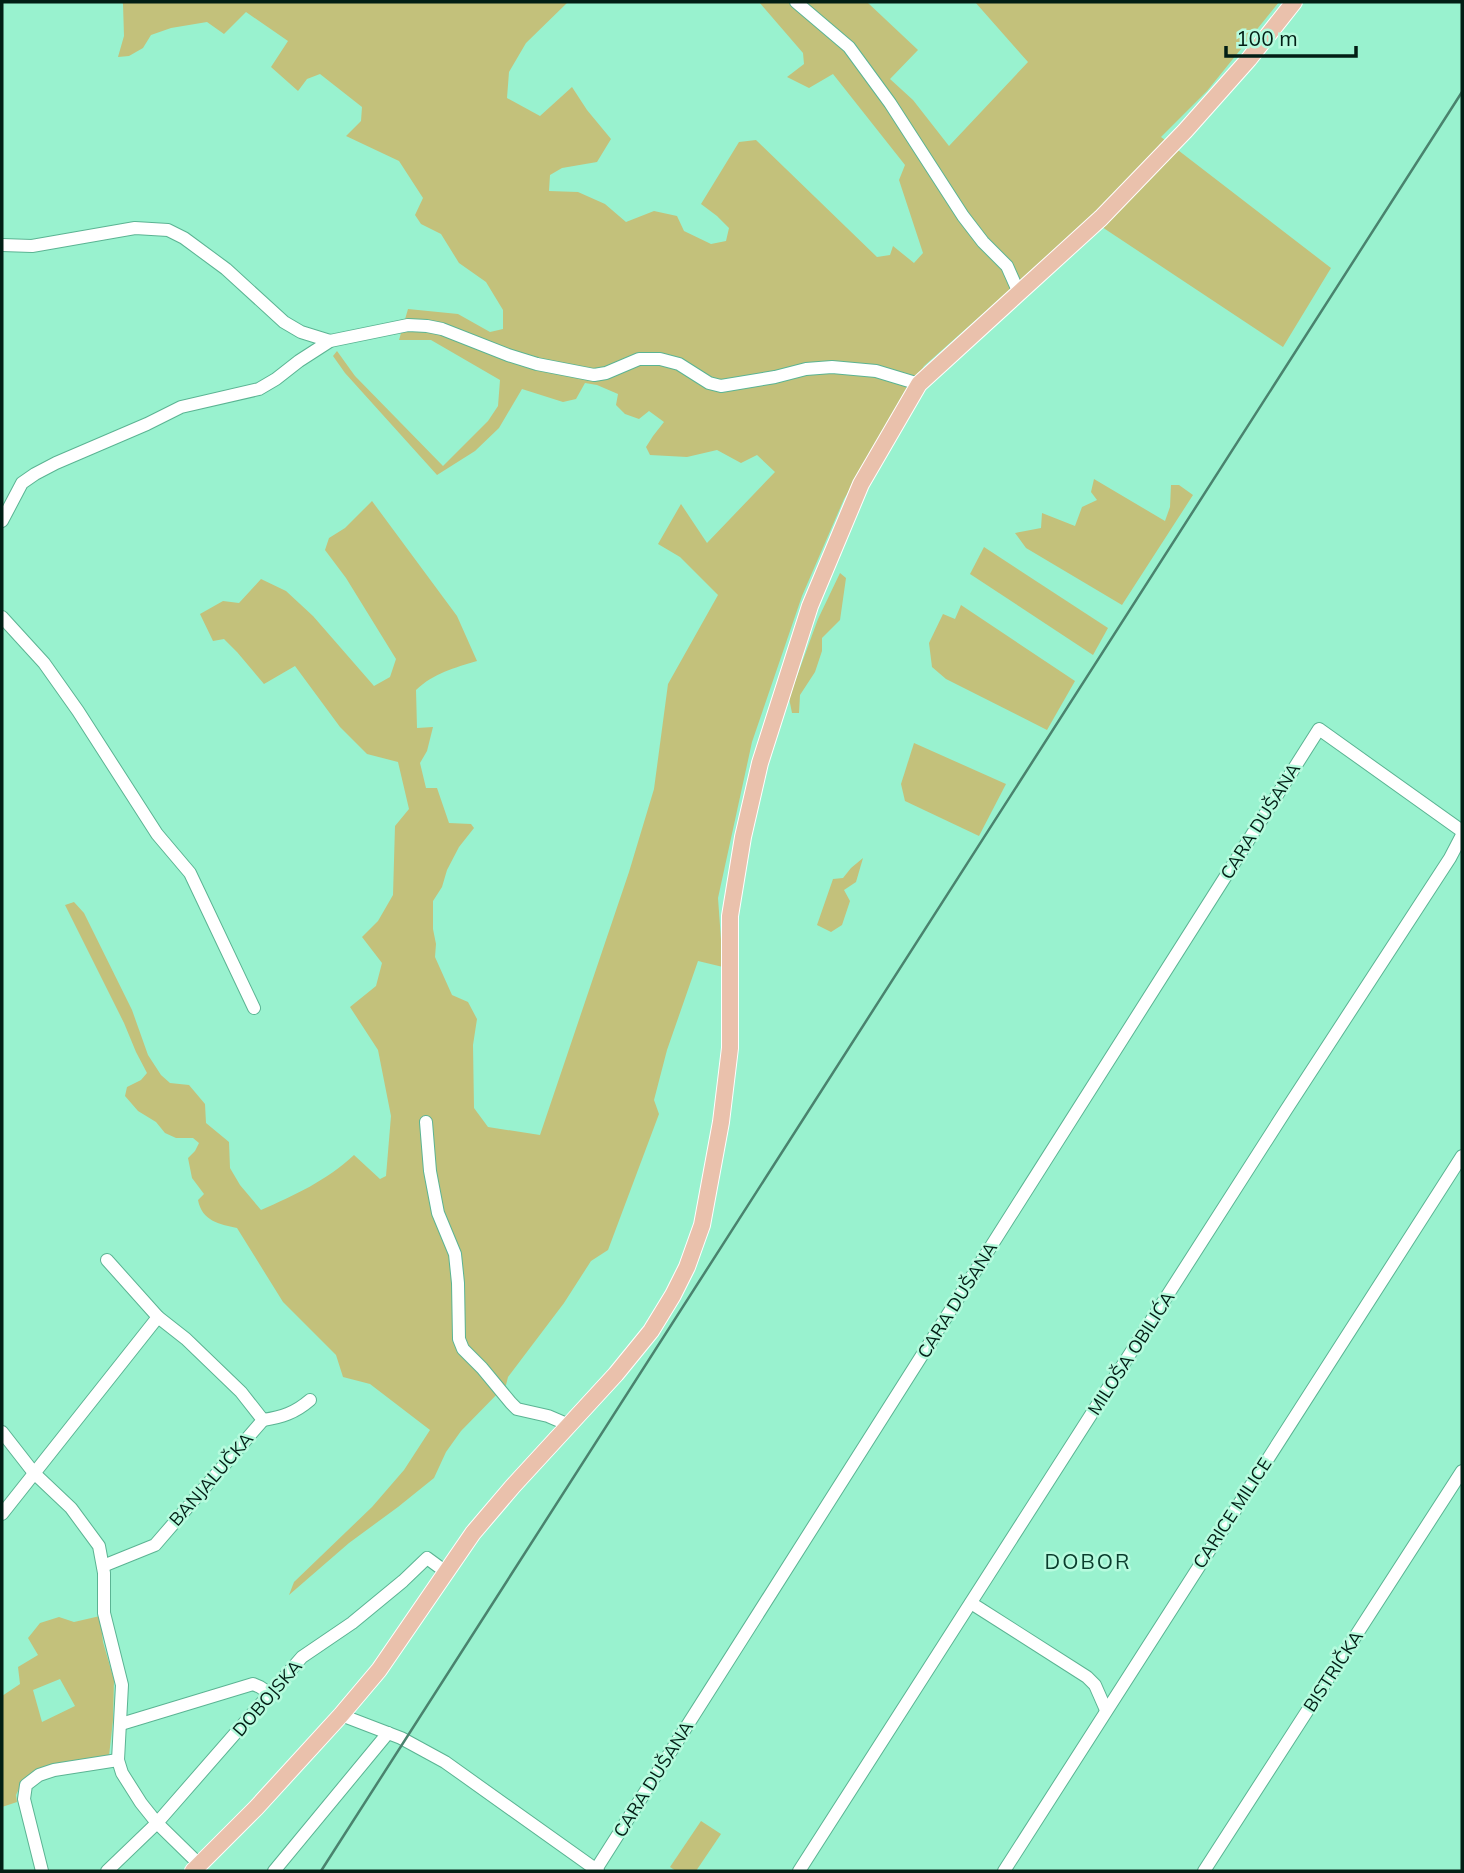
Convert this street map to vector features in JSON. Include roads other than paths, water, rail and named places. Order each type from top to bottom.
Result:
[{"type":"main road","points":[[197,1868],[256,1808],[379,1670],[474,1532],[616,1374],[651,1331],[687,1267],[702,1225],[721,1122],[730,1048],[730,916],[743,837],[760,763],[815,594],[861,484],[919,384],[1101,218],[1185,131],[1249,59],[1294,2]]},
{"type":"street","points":[[796,2],[849,47],[890,103],[962,216],[1007,266],[1019,293]]},
{"type":"street","points":[[2,245],[32,246],[135,228],[167,230],[184,238],[226,268],[284,322],[301,332],[330,341]]},
{"type":"street","points":[[2,521],[22,484],[56,463],[147,425],[181,407],[259,388],[330,341],[397,327],[442,328],[537,364],[594,375],[606,373],[639,359],[660,359],[679,364],[709,383],[721,386],[806,369],[832,367],[876,371],[919,384]]},
{"type":"street","points":[[2,617],[44,663],[157,834],[190,873],[254,1008]]},
{"type":"street","name":"MILOŠA OBILIĆA","points":[[799,1871],[1450,858],[1462,833],[1319,729]]},
{"type":"street","name":"CARA DUŠANA","points":[[596,1871],[1319,729]]},
{"type":"street","points":[[426,1122],[430,1171],[438,1213],[454,1254],[458,1283],[459,1339],[463,1349],[517,1409],[548,1416],[569,1425]]},
{"type":"street","name":"CARICE MILICE","points":[[1004,1871],[1462,1156]]},
{"type":"street","name":"BANJALUČKA","points":[[103,1566],[155,1545],[263,1420],[241,1392],[186,1339],[158,1317],[107,1260]]},
{"type":"street","points":[[2,1514],[158,1317]]},
{"type":"street","points":[[263,1420],[286,1416],[310,1400]]},
{"type":"street","points":[[2,1432],[34,1474],[71,1508],[99,1546],[103,1566],[104,1613],[122,1685],[118,1760],[122,1773],[141,1803],[197,1868]]},
{"type":"street","name":"BISTRIČKA","points":[[1204,1871],[1462,1471]]},
{"type":"street","name":"DOBOJSKA","points":[[107,1871],[157,1823],[302,1657],[352,1623],[427,1559],[446,1572]]},
{"type":"street","points":[[971,1603],[1087,1677],[1096,1685],[1106,1710]]},
{"type":"street","points":[[121,1724],[253,1684],[270,1694]]},
{"type":"street","points":[[341,1714],[401,1738],[445,1762],[596,1871]]},
{"type":"street","points":[[274,1871],[388,1733]]},
{"type":"street","points":[[42,1871],[24,1799],[26,1785],[39,1775],[54,1770],[118,1760]]},
{"type":"railway","points":[[321,1871],[1462,92]]},
{"type":"district","name":"DOBOR","points":[[1088,1561]]}]
